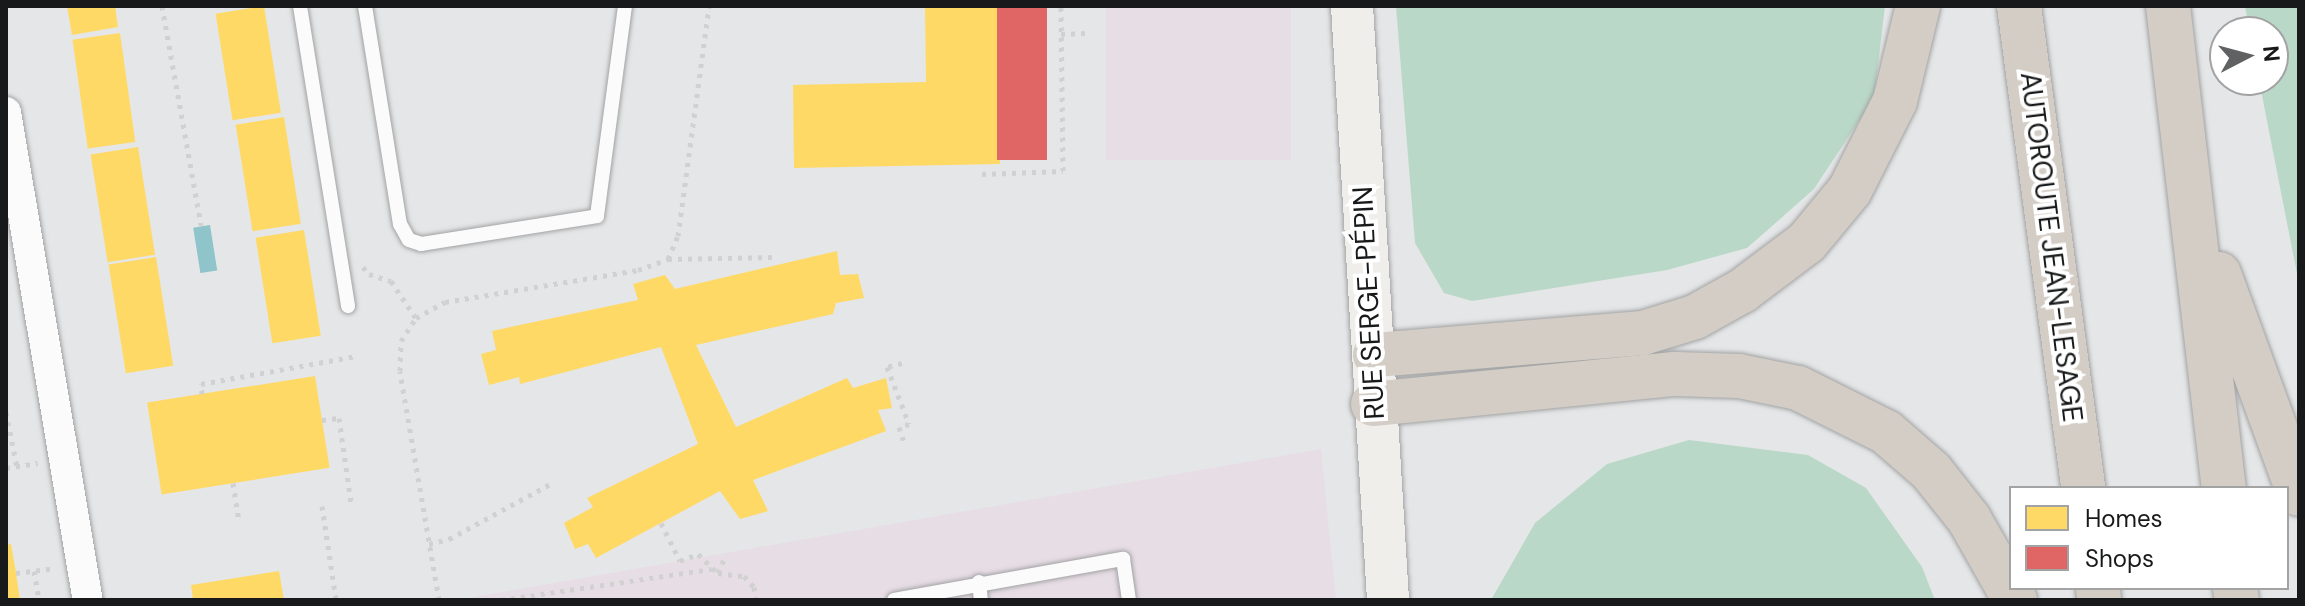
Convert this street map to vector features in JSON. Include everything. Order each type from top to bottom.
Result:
[{"type":"highway","points":[[1375,355],[1643,333],[1695,317],[1742,291],[1807,242],[1856,180],[1895,101],[1918,6]]},
{"type":"highway","name":"AUTOROUTE JEAN-LESAGE","points":[[2019,6],[2083,486]]},
{"type":"highway","points":[[2168,6],[2224,486]]},
{"type":"highway","points":[[2190,186],[2262,403],[2299,494]]},
{"type":"highway","points":[[1373,404],[1675,374],[1739,376],[1798,388],[1886,432],[1931,471],[1969,519],[2009,589]]},
{"type":"street","name":"RUE SERGE-PÉPIN","points":[[1352,6],[1375,355],[1373,404],[1388,600]]},
{"type":"street","points":[[6,112],[88,600]]},
{"type":"lane","points":[[300,6],[348,306]]},
{"type":"lane","points":[[365,6],[400,224],[405,236],[421,244],[597,216],[625,6]]},
{"type":"lane","points":[[902,599],[979,582],[1123,559],[1129,600]]},
{"type":"lane","points":[[979,582],[981,600]]},
{"type":"path","points":[[162,6],[201,226]]},
{"type":"path","points":[[982,174],[1063,171],[1061,6]]},
{"type":"path","points":[[1061,34],[1087,33]]},
{"type":"path","points":[[668,259],[777,257]]},
{"type":"path","points":[[362,265],[369,274],[391,281],[416,318],[401,341],[399,360],[439,600]]},
{"type":"path","points":[[202,394],[201,384],[356,356]]},
{"type":"path","points":[[902,363],[887,367],[909,424],[899,427],[904,442]]},
{"type":"path","points":[[6,412],[17,467]]},
{"type":"path","points":[[322,420],[339,418],[351,502]]},
{"type":"path","points":[[6,468],[39,463]]},
{"type":"path","points":[[429,544],[449,539],[554,482]]},
{"type":"path","points":[[233,483],[239,520]]},
{"type":"path","points":[[322,506],[336,600]]},
{"type":"path","points":[[661,523],[680,561],[698,554],[715,571]]},
{"type":"path","points":[[715,571],[725,557]]},
{"type":"path","points":[[16,573],[56,567]]},
{"type":"path","points":[[34,571],[39,600]]},
{"type":"path","points":[[501,600],[715,571],[750,580],[756,600]]},
{"type":"shaded area","points":[[1106,6],[1291,6],[1291,160],[1106,160]]},
{"type":"shaded area","points":[[1321,449],[1336,600],[457,600]]},
{"type":"green space","points":[[1396,6],[1885,6],[1874,98],[1814,189],[1747,248],[1667,270],[1472,301],[1444,293],[1415,243]]},
{"type":"green space","points":[[2245,6],[2299,6],[2299,284],[2262,96],[2289,96],[2289,16],[2247,16]]},
{"type":"green space","points":[[1689,440],[1808,455],[1866,488],[1922,567],[1935,600],[1491,600],[1535,523],[1607,464]]},
{"type":"water","points":[[210,225],[217,270],[200,273],[193,228]]},
{"type":"building: Homes","points":[[67,6],[115,6],[118,27],[72,35]]},
{"type":"building: Homes","points":[[264,6],[281,113],[232,120],[216,14]]},
{"type":"building: Homes","points":[[925,6],[997,6],[1000,164],[794,168],[793,85],[926,82]]},
{"type":"building: Homes","points":[[120,33],[135,142],[88,149],[72,40]]},
{"type":"building: Homes","points":[[284,117],[301,224],[252,231],[236,125]]},
{"type":"building: Homes","points":[[138,147],[155,255],[108,262],[91,155]]},
{"type":"building: Homes","points":[[304,230],[321,336],[272,343],[256,238]]},
{"type":"building: Homes","points":[[837,251],[840,275],[858,274],[864,298],[836,303],[833,314],[696,345],[736,427],[847,378],[853,388],[886,378],[892,408],[878,410],[886,431],[753,480],[768,511],[740,519],[720,491],[596,558],[588,544],[575,549],[564,523],[593,507],[587,498],[698,444],[661,347],[520,384],[519,377],[489,385],[481,354],[496,350],[492,331],[638,300],[633,284],[665,275],[675,289]]},
{"type":"building: Homes","points":[[156,257],[173,366],[126,373],[109,265]]},
{"type":"building: Homes","points":[[315,376],[330,468],[162,494],[147,403]]},
{"type":"building: Homes","points":[[11,544],[20,600],[6,600],[6,545]]},
{"type":"building: Homes","points":[[279,571],[284,600],[193,600],[191,585]]},
{"type":"building: Shops","points":[[997,6],[1047,6],[1047,160],[997,160]]}]
